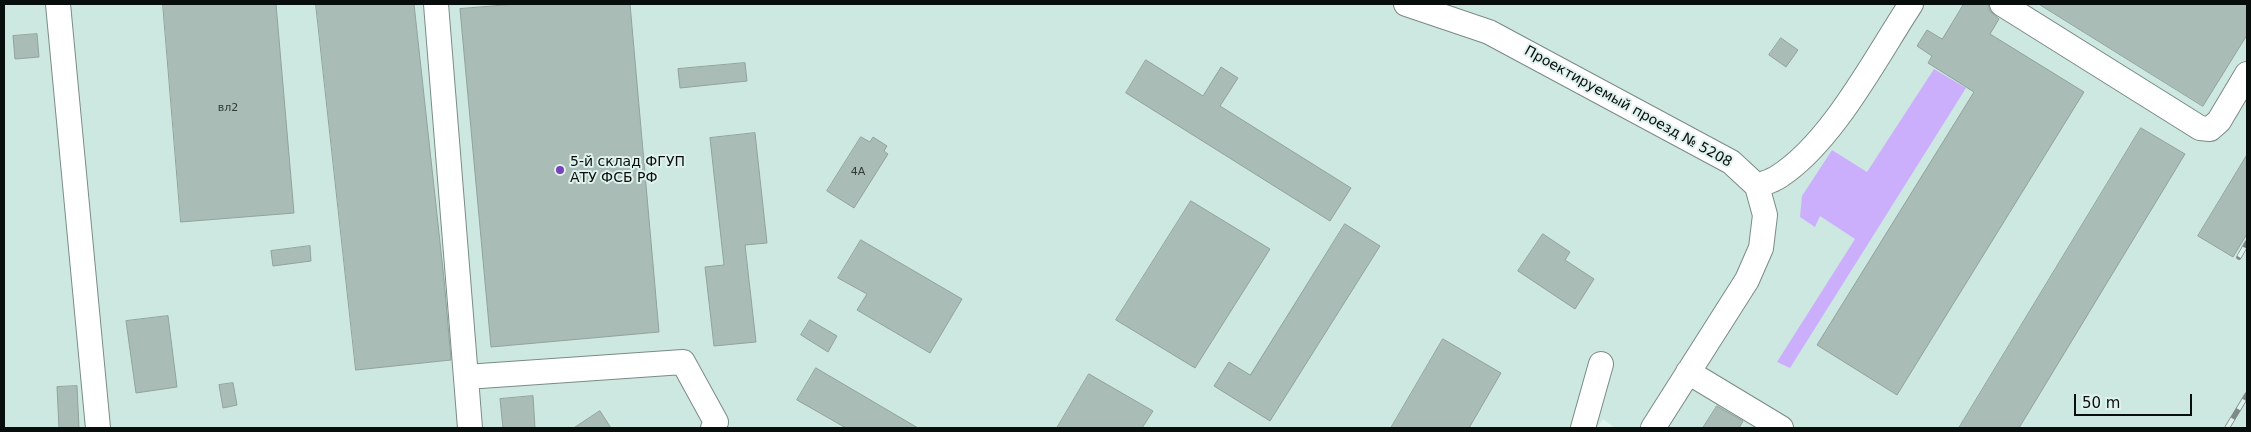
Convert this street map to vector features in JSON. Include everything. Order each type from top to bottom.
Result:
[{"type":"street","points":[[58,4],[98,428]]},
{"type":"street","points":[[436,4],[470,428]]},
{"type":"street","name":"Проектируемый проезд № 5208","points":[[1406,4],[1489,32],[1731,162],[1757,186]]},
{"type":"street","points":[[1653,428],[1747,280],[1761,248],[1765,215],[1757,186],[1778,177],[1820,141],[1911,4]]},
{"type":"street","points":[[2002,4],[2200,128],[2210,129],[2219,121],[2247,74]]},
{"type":"street","points":[[466,377],[683,362],[716,422],[713,428]]},
{"type":"street","points":[[1583,428],[1601,364]]},
{"type":"street","points":[[1688,372],[1781,428]]},
{"type":"shaded area","points":[[4,4],[2247,4],[2247,428],[1615,428],[1603,419],[1597,428],[4,428]]},
{"type":"shaded area","points":[[1934,69],[1966,88],[1790,368],[1777,362],[1855,239],[1820,216],[1815,227],[1800,217],[1802,196],[1832,150],[1867,172]]},
{"type":"building","points":[[163,4],[276,4],[294,213],[181,222]]},
{"type":"building","points":[[316,4],[414,4],[451,360],[356,370]]},
{"type":"building","name":"5-й склад ФГУП АТУ ФСБ РФ","points":[[517,4],[630,4],[659,332],[491,347],[460,9]]},
{"type":"building","points":[[1964,4],[1988,4],[1990,11],[1999,19],[1990,34],[2084,92],[1897,395],[1817,345],[1974,92],[1928,63],[1932,56],[1917,46],[1927,30],[1942,39]]},
{"type":"building","points":[[2039,4],[2247,4],[2247,35],[2203,106]]},
{"type":"building","points":[[37,34],[39,57],[15,59],[13,36]]},
{"type":"building","points":[[1781,38],[1798,50],[1786,67],[1769,55]]},
{"type":"building","points":[[1146,60],[1203,96],[1221,67],[1238,78],[1220,106],[1351,188],[1330,221],[1126,93]]},
{"type":"building","points":[[745,63],[747,81],[680,88],[678,69]]},
{"type":"building","points":[[2141,128],[2185,154],[2019,428],[1959,428]]},
{"type":"building","points":[[755,133],[767,243],[745,245],[756,342],[714,346],[705,267],[724,265],[710,138]]},
{"type":"building","points":[[861,137],[870,142],[873,137],[887,146],[884,151],[888,154],[854,208],[827,191]]},
{"type":"building","points":[[2247,155],[2247,234],[2233,257],[2198,236]]},
{"type":"building","points":[[1191,201],[1270,249],[1195,368],[1116,320]]},
{"type":"building","points":[[1345,224],[1380,246],[1270,421],[1214,386],[1229,362],[1250,375]]},
{"type":"building","points":[[1543,234],[1570,252],[1565,260],[1594,279],[1575,309],[1518,271]]},
{"type":"building","points":[[861,240],[962,299],[930,353],[857,310],[867,294],[838,278]]},
{"type":"building","points":[[310,246],[311,261],[273,266],[271,251]]},
{"type":"building","points":[[168,316],[177,387],[136,393],[126,321]]},
{"type":"building","points":[[810,320],[837,336],[828,352],[801,335]]},
{"type":"building","points":[[1443,339],[1501,373],[1469,428],[1391,428]]},
{"type":"building","points":[[816,368],[918,428],[846,428],[797,400]]},
{"type":"building","points":[[1089,374],[1153,411],[1142,428],[1057,428]]},
{"type":"building","points":[[233,383],[237,405],[223,408],[219,385]]},
{"type":"building","points":[[77,386],[79,428],[59,428],[57,387]]},
{"type":"building","points":[[533,396],[535,428],[503,428],[500,399]]},
{"type":"building","points":[[1717,406],[1743,421],[1739,428],[1703,428]]},
{"type":"building","points":[[600,411],[611,428],[574,428]]},
{"type":"railway","points":[[2239,257],[2247,243]]},
{"type":"railway","points":[[2227,428],[2247,395]]},
{"type":"place","name":"5-й склад ФГУП АТУ ФСБ РФ","points":[[560,170]]}]
